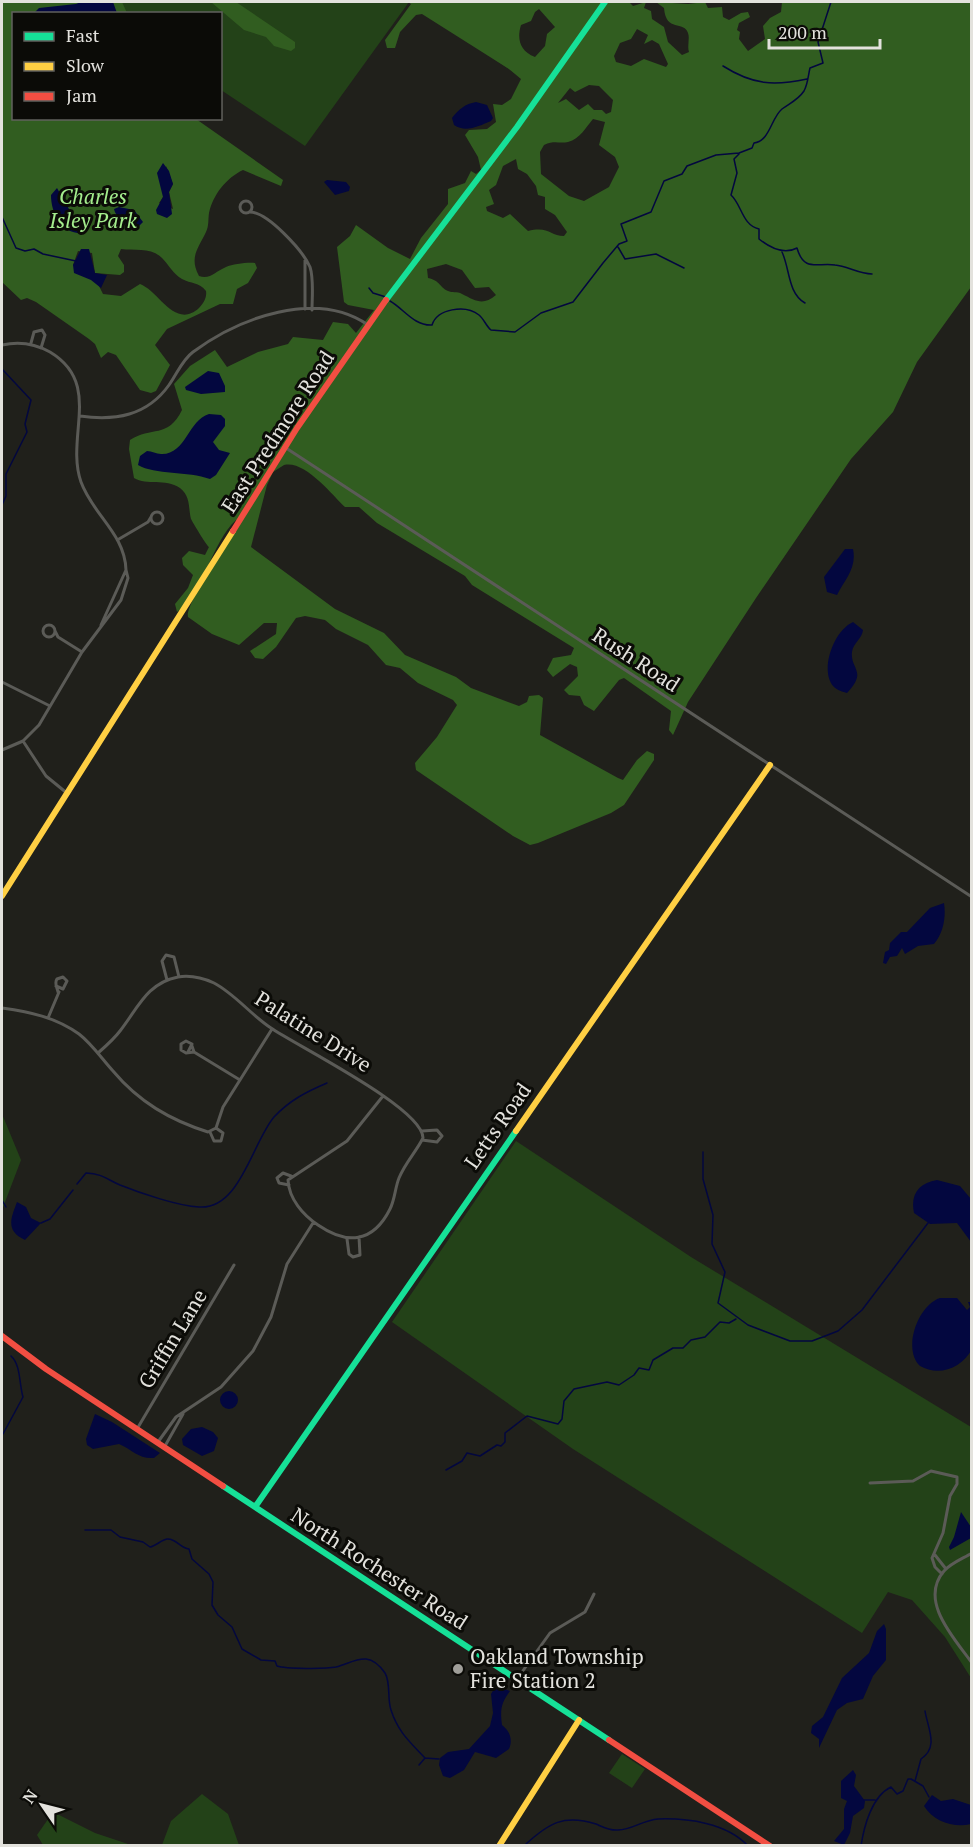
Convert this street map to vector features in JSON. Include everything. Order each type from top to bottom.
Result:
[{"type":"street","name":"East Predmore Road","points":[[2,896],[284,447],[368,325],[510,135],[605,2]]},
{"type":"street","points":[[255,212],[242,211],[242,203],[249,201],[255,212],[295,244],[305,260],[310,269],[312,310]]},
{"type":"street","points":[[249,212],[252,206]]},
{"type":"street","points":[[305,260],[305,310]]},
{"type":"street","points":[[305,286],[312,286]]},
{"type":"street","points":[[80,416],[118,418],[137,412],[163,393],[195,351],[261,315],[276,311],[342,311],[368,325]]},
{"type":"street","points":[[31,344],[34,332],[42,330],[45,335],[41,348]]},
{"type":"street","points":[[2,345],[31,344],[41,348],[60,360],[75,378],[79,389],[80,416],[76,444],[81,482],[94,508],[119,539],[128,578],[121,600],[82,652],[35,731],[23,741],[2,750]]},
{"type":"street","name":"Rush Road","points":[[284,447],[972,897]]},
{"type":"street","points":[[119,539],[148,522],[156,512],[162,515],[160,522],[148,522]]},
{"type":"street","points":[[151,517],[154,523]]},
{"type":"street","points":[[101,625],[126,570]]},
{"type":"street","points":[[58,637],[46,636],[44,629],[50,625],[58,637],[82,652]]},
{"type":"street","points":[[51,637],[55,631]]},
{"type":"street","points":[[2,682],[50,706]]},
{"type":"street","points":[[23,741],[46,776],[68,794]]},
{"type":"street","name":"Letts Road","points":[[255,1507],[770,765]]},
{"type":"street","points":[[167,980],[162,961],[166,955],[174,957],[179,977]]},
{"type":"street","points":[[48,1018],[58,992],[68,983],[63,977],[57,979],[58,992]]},
{"type":"street","name":"Palatine Drive","points":[[98,1053],[121,1030],[142,997],[167,980],[179,977],[205,980],[221,987],[272,1029],[347,1071],[383,1096],[422,1131],[437,1130],[441,1136],[436,1142],[422,1140],[401,1173],[386,1216],[374,1231],[347,1239],[331,1234],[314,1222]]},
{"type":"street","points":[[56,986],[63,989]]},
{"type":"street","points":[[2,1008],[48,1018],[81,1035],[127,1088],[150,1106],[179,1122],[210,1132],[214,1141],[221,1141],[223,1133],[216,1128]]},
{"type":"street","points":[[210,1132],[216,1128],[223,1107],[272,1029]]},
{"type":"street","points":[[194,1052],[188,1053],[181,1050],[182,1042],[188,1041],[194,1052],[240,1080]]},
{"type":"street","points":[[188,1053],[192,1046]]},
{"type":"street","points":[[158,1442],[173,1420],[221,1387],[253,1352],[272,1317],[287,1264],[314,1222],[299,1208],[289,1185],[291,1176],[347,1142],[383,1096]]},
{"type":"street","points":[[422,1131],[422,1140]]},
{"type":"street","points":[[289,1185],[279,1183],[277,1178],[281,1173],[291,1176]]},
{"type":"street","name":"Palatine Drive","points":[[347,1239],[349,1254],[353,1257],[360,1255],[359,1237]]},
{"type":"street","name":"Griffin Lane","points":[[137,1429],[234,1265]]},
{"type":"street","name":"North Rochester Road","points":[[2,1336],[164,1447],[770,1845]]},
{"type":"street","points":[[164,1447],[183,1414]]},
{"type":"street","points":[[870,1483],[913,1481],[931,1471],[957,1477],[958,1482],[951,1494],[948,1517],[932,1561],[942,1574]]},
{"type":"street","points":[[972,1553],[946,1569],[936,1588],[937,1609],[972,1663]]},
{"type":"street","points":[[935,1555],[946,1569]]},
{"type":"street","points":[[517,1679],[550,1633],[585,1612],[594,1594]]},
{"type":"street","points":[[499,1845],[579,1720]]},
{"type":"green space","name":"Charles Isley Park","points":[[2,2],[122,2],[127,12],[12,12],[12,120],[197,120],[283,180],[281,186],[243,170],[231,178],[214,200],[209,213],[207,230],[195,258],[196,269],[199,276],[203,277],[236,264],[255,263],[257,268],[248,283],[237,289],[233,304],[220,304],[167,329],[155,345],[170,365],[156,391],[151,393],[140,390],[116,355],[108,352],[101,358],[95,344],[89,339],[36,302],[27,298],[21,300],[2,282]],"holes":[[[166,166],[173,184],[169,192],[173,209],[159,203],[163,197]],[[121,249],[148,251],[162,258],[179,277],[201,286],[206,291],[206,298],[199,308],[190,314],[182,315],[168,307],[140,284],[121,296],[103,294],[98,284],[73,265],[78,251],[92,253],[95,273],[120,275],[124,272],[124,265],[118,256]]]},
{"type":"green space","points":[[86,2],[409,2],[305,146],[222,91],[222,12],[79,12]]},
{"type":"green space","points":[[211,2],[236,2],[295,42],[295,48],[291,51],[274,46],[266,37],[244,30]]},
{"type":"green space","points":[[408,2],[629,2],[633,6],[646,2],[644,8],[651,11],[652,19],[664,27],[668,42],[682,55],[689,52],[688,33],[683,27],[668,21],[664,8],[656,2],[688,4],[705,2],[708,8],[722,7],[723,17],[729,20],[748,12],[750,17],[739,23],[737,30],[740,32],[739,39],[748,51],[765,39],[763,26],[770,18],[781,12],[782,2],[971,2],[971,287],[917,362],[893,412],[851,459],[756,598],[688,702],[673,735],[669,730],[671,711],[624,678],[619,680],[594,711],[584,705],[580,696],[569,695],[564,690],[578,676],[577,667],[570,664],[553,677],[547,670],[553,658],[571,655],[574,648],[472,585],[465,576],[377,523],[359,507],[345,507],[318,480],[301,468],[284,465],[273,472],[267,485],[251,547],[335,609],[384,633],[405,655],[456,677],[471,688],[519,706],[527,702],[529,696],[539,695],[543,698],[540,735],[618,778],[623,780],[637,760],[647,751],[654,754],[654,760],[624,805],[611,813],[530,845],[513,836],[416,770],[415,763],[437,737],[457,705],[453,700],[418,683],[400,668],[386,665],[368,645],[336,629],[325,620],[305,616],[296,618],[276,647],[263,659],[255,658],[250,651],[276,634],[277,623],[264,623],[239,645],[212,634],[188,617],[200,585],[239,522],[236,520],[220,541],[194,593],[177,612],[175,604],[188,588],[193,575],[183,565],[182,558],[189,551],[205,555],[209,547],[191,519],[188,499],[184,491],[168,483],[145,482],[134,478],[129,449],[130,440],[165,429],[177,419],[182,410],[174,384],[190,366],[215,350],[227,367],[258,352],[288,344],[293,337],[323,340],[333,322],[348,324],[356,333],[374,310],[348,305],[344,302],[337,247],[350,236],[356,225],[388,248],[410,259],[421,238],[448,204],[448,189],[465,183],[471,171],[476,174],[481,170],[478,157],[465,135],[469,130],[487,129],[496,122],[493,104],[502,105],[511,99],[521,79],[422,14],[416,15],[400,32],[395,48],[387,48],[385,40],[411,4]],"holes":[[[539,9],[555,27],[547,34],[545,46],[535,57],[522,48],[519,35],[521,25],[531,21]],[[637,29],[648,35],[644,44],[652,40],[659,44],[668,64],[666,67],[644,59],[631,66],[616,62],[614,56],[620,43],[631,39]],[[589,85],[599,86],[613,100],[611,112],[606,114],[602,110],[594,110],[588,104],[579,110],[566,99],[558,103],[570,88],[575,92]],[[593,119],[605,122],[599,145],[615,157],[619,167],[609,187],[584,201],[569,196],[541,174],[540,152],[544,145],[568,142],[582,132]],[[516,159],[518,169],[527,174],[536,186],[538,195],[545,197],[545,209],[555,215],[567,232],[564,236],[559,236],[545,230],[528,231],[510,214],[503,218],[487,211],[486,207],[494,204],[489,190],[496,185],[503,166]],[[446,264],[462,270],[475,288],[489,287],[496,295],[483,301],[475,300],[460,293],[448,291],[428,278],[427,269]]]},
{"type":"green space","points":[[409,2],[426,2],[540,90]]},
{"type":"green space","points":[[2,1114],[21,1160],[2,1210]]},
{"type":"green space","points":[[516,1141],[691,1257],[971,1427],[971,1678],[945,1637],[912,1600],[888,1592],[862,1633],[573,1449],[392,1322]]},
{"type":"green space","points":[[622,1754],[645,1769],[632,1788],[609,1773]]},
{"type":"green space","points":[[202,1794],[228,1814],[239,1845],[162,1845],[171,1821]]},
{"type":"green space","points":[[53,1812],[95,1833],[131,1845],[43,1845],[37,1835]]},
{"type":"shaded area","points":[[113,2],[117,12],[35,12],[39,8]]},
{"type":"shaded area","points":[[476,102],[487,105],[493,118],[491,121],[468,129],[454,125],[452,118],[457,112]]},
{"type":"shaded area","points":[[163,163],[169,171],[173,184],[169,192],[172,214],[167,218],[157,214],[156,210],[163,197],[157,173]]},
{"type":"shaded area","points":[[327,180],[346,182],[350,187],[349,191],[335,195],[324,182]]},
{"type":"shaded area","points":[[57,188],[69,209],[71,223],[81,227],[84,233],[70,231],[59,222],[53,209],[51,195]]},
{"type":"shaded area","points":[[119,207],[134,210],[143,222],[137,228],[126,224],[115,212],[114,209]]},
{"type":"shaded area","points":[[81,249],[89,249],[95,273],[107,275],[101,288],[91,280],[74,273],[73,265]]},
{"type":"shaded area","points":[[208,371],[219,373],[225,386],[225,392],[201,394],[186,390],[185,387]]},
{"type":"shaded area","points":[[209,414],[221,415],[225,419],[225,426],[213,442],[219,450],[230,453],[216,475],[210,479],[153,470],[138,465],[140,456],[147,451],[161,454],[176,449],[196,423]]},
{"type":"shaded area","points":[[845,549],[853,549],[853,562],[837,595],[827,592],[824,577]]},
{"type":"shaded area","points":[[853,622],[863,630],[852,652],[857,671],[856,680],[847,693],[835,688],[830,680],[828,662],[839,634]]},
{"type":"shaded area","points":[[944,903],[944,924],[934,944],[918,946],[905,954],[902,948],[897,956],[890,957],[886,964],[883,963],[890,943],[901,932],[907,932],[930,908]]},
{"type":"shaded area","points":[[937,1180],[960,1186],[971,1199],[971,1242],[957,1223],[930,1224],[914,1213],[913,1200],[917,1190]]},
{"type":"shaded area","points":[[17,1202],[26,1207],[31,1218],[41,1223],[25,1240],[14,1233],[11,1224]]},
{"type":"shaded area","points":[[940,1298],[957,1298],[967,1310],[970,1307],[968,1302],[971,1302],[972,1349],[968,1356],[956,1366],[935,1371],[920,1366],[912,1349],[919,1318],[932,1302]]},
{"type":"shaded area","points":[[229,1391],[235,1394],[238,1400],[235,1406],[229,1409],[223,1406],[220,1400],[223,1394]]},
{"type":"shaded area","points":[[95,1414],[112,1422],[160,1453],[154,1458],[144,1457],[119,1444],[93,1449],[87,1445],[86,1439]]},
{"type":"shaded area","points":[[202,1427],[213,1432],[218,1438],[214,1451],[202,1456],[183,1445],[182,1439],[191,1429]]},
{"type":"shaded area","points":[[961,1512],[971,1527],[971,1538],[950,1550],[949,1547]]},
{"type":"shaded area","points":[[884,1624],[886,1660],[873,1676],[863,1699],[847,1703],[837,1710],[819,1748],[819,1739],[811,1733],[812,1726],[823,1717],[842,1678],[869,1653],[877,1631]]},
{"type":"shaded area","points":[[502,1688],[510,1691],[503,1703],[501,1715],[502,1725],[510,1736],[509,1749],[496,1758],[475,1752],[464,1770],[450,1778],[443,1776],[439,1765],[440,1758],[448,1752],[469,1749],[490,1726],[493,1713],[491,1694],[494,1689]]},
{"type":"shaded area","points":[[853,1770],[856,1775],[854,1786],[865,1801],[864,1808],[853,1816],[850,1833],[844,1845],[834,1841],[844,1829],[844,1809],[847,1801],[841,1798],[841,1781]]},
{"type":"shaded area","points":[[932,1795],[941,1801],[953,1799],[971,1805],[971,1824],[951,1824],[933,1816],[924,1806]]},
{"type":"waterway","points":[[390,301],[414,320],[426,325],[432,325],[439,315],[445,312],[459,309],[479,315],[491,330],[515,332],[541,313],[573,302],[619,244],[627,241],[621,224],[651,212],[664,181],[682,174],[687,166],[716,155],[739,153],[752,148],[754,143],[767,134],[778,113],[802,94],[810,68],[823,63],[818,42],[831,2]]},
{"type":"waterway","points":[[723,66],[744,77],[764,82],[784,83],[807,79]]},
{"type":"waterway","points":[[739,154],[734,159],[737,173],[731,195],[749,223],[759,229],[759,239],[782,250],[797,248],[800,256],[808,264],[829,264],[872,274]]},
{"type":"waterway","points":[[2,217],[16,248],[25,251],[34,249],[43,254],[76,261]]},
{"type":"waterway","points":[[618,247],[625,259],[656,254],[684,268]]},
{"type":"waterway","points":[[781,250],[795,293],[805,303]]},
{"type":"waterway","points":[[369,288],[373,293],[386,297]]},
{"type":"waterway","points":[[2,369],[31,400],[25,424],[27,432],[6,474],[6,496],[2,505]]},
{"type":"waterway","points":[[77,1184],[86,1173],[101,1176],[138,1192],[170,1202],[199,1207],[213,1205],[225,1198],[235,1187],[274,1117],[299,1097],[327,1083]]},
{"type":"waterway","points":[[703,1152],[703,1179],[713,1215],[712,1244],[725,1272],[718,1303],[748,1325],[790,1341],[812,1341],[838,1331],[862,1310],[928,1223]]},
{"type":"waterway","points":[[41,1223],[50,1219],[73,1190]]},
{"type":"waterway","points":[[2,1200],[6,1207]]},
{"type":"waterway","points":[[446,1470],[462,1461],[467,1453],[480,1456],[497,1445],[501,1446],[505,1442],[505,1433],[527,1416],[558,1424],[562,1419],[564,1401],[574,1389],[607,1382],[619,1385],[634,1375],[639,1368],[649,1370],[653,1360],[673,1348],[683,1348],[691,1340],[705,1337],[720,1322],[729,1323],[736,1319]]},
{"type":"waterway","points":[[3,1434],[23,1397],[18,1370],[11,1356]]},
{"type":"waterway","points":[[85,1530],[111,1530],[120,1537],[143,1542],[150,1547],[170,1539],[189,1549],[192,1559],[209,1574],[213,1582],[212,1605],[218,1615],[232,1627],[242,1649],[261,1660],[275,1661],[277,1666],[282,1667],[306,1668],[336,1667],[361,1659],[373,1661],[387,1677],[390,1706],[397,1725],[425,1758]]},
{"type":"waterway","points":[[915,1781],[921,1759],[930,1749],[931,1743],[925,1711]]},
{"type":"waterway","points":[[419,1765],[425,1758],[439,1759]]},
{"type":"waterway","points":[[861,1846],[870,1812],[884,1791],[891,1787],[897,1794],[903,1791],[908,1779],[911,1779],[923,1786],[929,1797]]},
{"type":"waterway","points":[[864,1800],[875,1800]]},
{"type":"waterway","points":[[526,1844],[550,1826],[566,1820],[585,1821],[609,1829],[623,1830],[653,1820],[669,1819],[694,1821],[718,1827],[739,1838],[748,1846]]},
{"type":"traffic: fast","points":[[386,300],[517,127],[605,2]]},
{"type":"traffic: fast","points":[[255,1507],[516,1131]]},
{"type":"traffic: fast","points":[[223,1486],[609,1740]]},
{"type":"traffic: slow","points":[[2,896],[233,531]]},
{"type":"traffic: slow","points":[[516,1131],[770,765]]},
{"type":"traffic: slow","points":[[499,1846],[579,1720]]},
{"type":"traffic: jam","points":[[233,531],[297,428],[386,300]]},
{"type":"traffic: jam","points":[[2,1336],[46,1369],[223,1486]]},
{"type":"traffic: jam","points":[[609,1740],[770,1846]]},
{"type":"place","name":"Oakland Township Fire Station 2","points":[[458,1669]]}]
